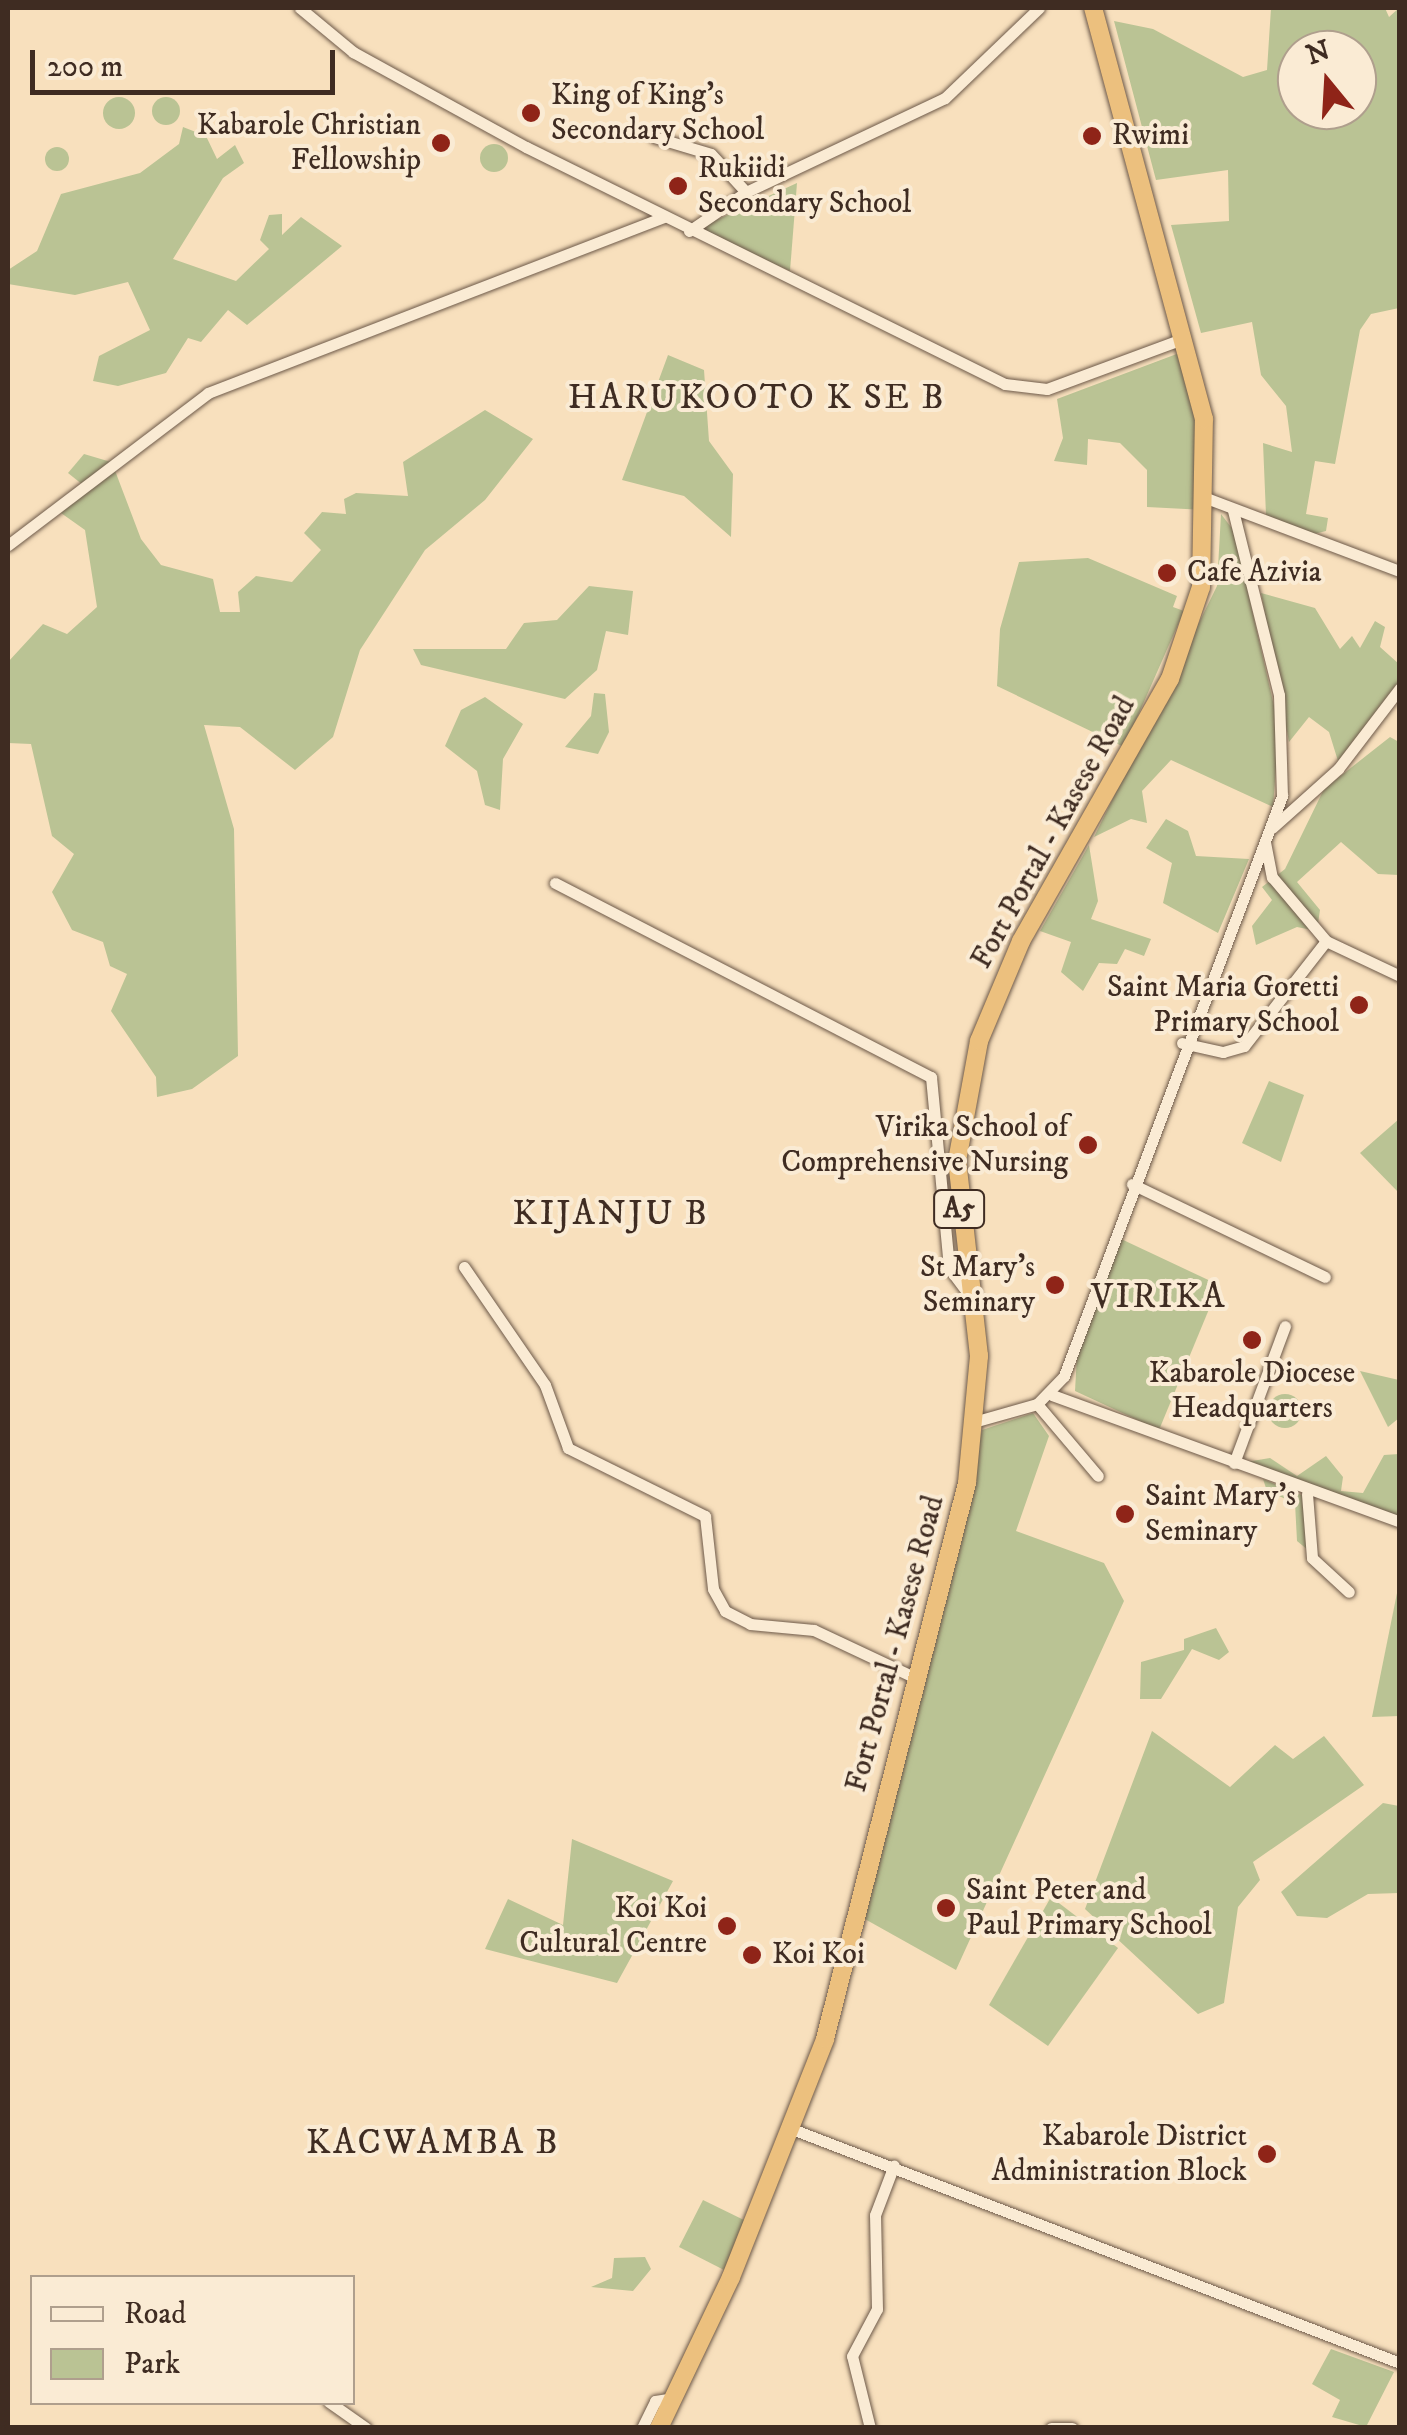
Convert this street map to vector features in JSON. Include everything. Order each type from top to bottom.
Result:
[{"type":"highway","name":"Fort Portal - Kasese Road","points":[[658,2428],[792,2128],[825,2039],[977,1421],[975,1302],[957,1160],[978,1041],[1022,940],[1170,678],[1201,587],[1209,498],[1186,338],[1093,8]]},
{"type":"street","points":[[300,8],[353,52],[664,217],[1025,390],[1186,338]]},
{"type":"street","points":[[690,230],[746,192],[944,98],[1038,8]]},
{"type":"street","points":[[654,137],[711,154],[746,192]]},
{"type":"street","points":[[8,545],[208,393],[664,217]]},
{"type":"street","points":[[1209,498],[1400,571]]},
{"type":"street","points":[[977,1421],[1037,1404],[1052,1395],[1182,1044],[1267,836],[1286,754],[1280,695],[1233,510]]},
{"type":"street","points":[[1267,836],[1338,769],[1400,688]]},
{"type":"street","points":[[1267,836],[1272,878],[1326,940],[1400,976]]},
{"type":"street","points":[[1251,879],[1272,878]]},
{"type":"street","points":[[556,883],[931,1077],[949,1268],[975,1302]]},
{"type":"street","points":[[1182,1044],[1223,1052],[1244,1046],[1326,940]]},
{"type":"street","points":[[1132,1184],[1325,1277]]},
{"type":"street","points":[[464,1267],[545,1386],[568,1448],[705,1516],[712,1588],[725,1611],[750,1624],[814,1630],[914,1677]]},
{"type":"street","points":[[1234,1463],[1284,1326]]},
{"type":"street","points":[[1052,1395],[1307,1494],[1400,1522]]},
{"type":"street","points":[[1037,1404],[1098,1476]]},
{"type":"street","points":[[1307,1494],[1312,1558],[1348,1592]]},
{"type":"street","points":[[792,2128],[1400,2363]]},
{"type":"street","points":[[870,2428],[852,2356],[877,2309],[875,2214],[894,2165]]},
{"type":"street","points":[[642,2428],[655,2401],[673,2398]]},
{"type":"street","points":[[333,2405],[366,2428]]},
{"type":"street","points":[[1051,2428],[1072,2428]]},
{"type":"green space","points":[[1271,8],[1385,8],[1389,17],[1399,8],[1399,308],[1371,314],[1360,330],[1335,464],[1315,461],[1306,514],[1328,518],[1326,531],[1310,535],[1266,515],[1263,443],[1292,452],[1286,406],[1261,375],[1252,322],[1201,333],[1171,225],[1229,221],[1228,170],[1156,180],[1114,21],[1153,29],[1243,77],[1267,70]]},
{"type":"green space","points":[[119,97],[130,102],[135,113],[130,124],[119,129],[108,124],[103,113],[108,102]]},
{"type":"green space","points":[[166,97],[176,101],[180,111],[176,121],[166,125],[156,121],[152,111],[156,101]]},
{"type":"green space","points":[[183,127],[206,136],[217,159],[235,145],[244,163],[223,178],[173,259],[236,281],[269,249],[260,240],[269,215],[282,214],[282,235],[301,217],[342,246],[247,325],[228,310],[201,342],[188,338],[166,373],[118,386],[93,381],[99,356],[150,330],[128,282],[75,295],[8,284],[8,270],[37,251],[61,194],[140,173],[179,144]]},
{"type":"green space","points":[[494,144],[504,148],[508,158],[504,168],[494,172],[484,168],[480,158],[484,148]]},
{"type":"green space","points":[[57,147],[66,150],[66,168],[57,171],[48,168],[45,159],[48,150]]},
{"type":"green space","points":[[797,183],[790,271],[701,227]]},
{"type":"green space","points":[[1182,352],[1197,403],[1205,510],[1147,507],[1147,470],[1120,443],[1088,439],[1087,465],[1054,461],[1063,438],[1057,399]]},
{"type":"green space","points":[[668,355],[704,370],[709,441],[733,474],[731,537],[684,496],[622,480]]},
{"type":"green space","points":[[485,410],[533,439],[485,500],[425,550],[360,650],[333,737],[295,770],[240,727],[204,725],[234,829],[238,1056],[192,1089],[157,1097],[156,1077],[111,1011],[127,974],[110,966],[103,942],[72,930],[52,892],[74,854],[52,836],[31,744],[8,743],[8,662],[43,624],[67,634],[97,607],[85,530],[61,513],[114,468],[141,539],[161,565],[213,579],[220,612],[240,612],[238,592],[256,576],[292,582],[321,550],[304,533],[322,512],[346,514],[344,499],[356,493],[408,496],[403,462]]},
{"type":"green space","points":[[84,454],[111,462],[83,485],[68,473]]},
{"type":"green space","points":[[1221,514],[1234,531],[1279,728],[1273,807],[1171,760],[1142,791],[1147,823],[1131,819],[1094,837],[1217,586]]},
{"type":"green space","points":[[1088,558],[1177,596],[1173,607],[1184,611],[1124,747],[997,686],[1000,629],[1019,562]]},
{"type":"green space","points":[[589,586],[633,591],[628,635],[606,631],[597,670],[565,699],[421,665],[413,649],[506,649],[524,623],[557,620]]},
{"type":"green space","points":[[1261,593],[1315,608],[1340,649],[1352,636],[1360,648],[1375,621],[1385,627],[1380,647],[1399,664],[1399,681],[1338,761],[1329,732],[1309,717],[1289,742]]},
{"type":"green space","points":[[594,693],[605,694],[609,732],[598,754],[565,747],[591,716]]},
{"type":"green space","points":[[485,697],[523,724],[503,759],[500,810],[485,805],[477,771],[445,746],[461,710]]},
{"type":"green space","points":[[1390,737],[1399,742],[1399,875],[1378,874],[1341,842],[1297,882],[1320,910],[1317,931],[1297,927],[1256,945],[1252,926],[1272,900],[1262,887],[1285,869],[1324,789]]},
{"type":"green space","points":[[1166,819],[1188,831],[1196,856],[1249,859],[1218,933],[1163,903],[1172,863],[1146,848]]},
{"type":"green space","points":[[1089,845],[1098,901],[1091,919],[1151,939],[1144,956],[1125,949],[1117,964],[1099,963],[1083,991],[1061,972],[1071,942],[1040,931]]},
{"type":"green space","points":[[1269,1081],[1304,1095],[1281,1162],[1242,1143]]},
{"type":"green space","points":[[1399,1119],[1399,1193],[1360,1153]]},
{"type":"green space","points":[[1119,1238],[1219,1285],[1159,1430],[1075,1391],[1077,1355]]},
{"type":"green space","points":[[1360,1371],[1399,1380],[1399,1418],[1388,1427]]},
{"type":"green space","points":[[1285,1394],[1297,1399],[1302,1411],[1297,1423],[1285,1428],[1273,1423],[1268,1411],[1273,1399]]},
{"type":"green space","points":[[1033,1413],[1049,1436],[1016,1531],[1104,1563],[1124,1601],[956,1970],[863,1918],[982,1430]]},
{"type":"green space","points":[[1399,1454],[1399,1519],[1240,1463],[1270,1458],[1297,1476],[1326,1456],[1343,1477],[1341,1491],[1363,1493],[1384,1455]]},
{"type":"green space","points":[[1263,1479],[1304,1496],[1308,1550],[1297,1541],[1295,1503],[1267,1491]]},
{"type":"green space","points":[[1399,1583],[1399,1716],[1372,1717]]},
{"type":"green space","points":[[1216,1628],[1229,1652],[1219,1660],[1192,1649],[1161,1699],[1140,1699],[1141,1662],[1184,1650],[1184,1639]]},
{"type":"green space","points":[[1152,1731],[1230,1787],[1275,1745],[1293,1759],[1324,1736],[1364,1785],[1253,1862],[1260,1880],[1238,1907],[1224,2003],[1198,2014],[1085,1909]]},
{"type":"green space","points":[[1383,1803],[1399,1806],[1399,1893],[1368,1894],[1327,1918],[1297,1916],[1281,1892]]},
{"type":"green space","points":[[572,1839],[673,1881],[617,1983],[485,1949],[508,1899],[563,1925]]},
{"type":"green space","points":[[1051,1897],[1118,1948],[1048,2046],[989,2005]]},
{"type":"green space","points":[[703,2200],[746,2221],[724,2270],[679,2247]]},
{"type":"green space","points":[[645,2257],[651,2269],[633,2291],[591,2287],[612,2278],[614,2258]]},
{"type":"green space","points":[[1331,2349],[1394,2372],[1366,2427],[1332,2417],[1340,2400],[1312,2384]]},
{"type":"place","name":"King of King's Secondary School","points":[[531,113]]},
{"type":"place","name":"Rwimi","points":[[1092,136]]},
{"type":"place","name":"Kabarole Christian Fellowship","points":[[441,143]]},
{"type":"place","name":"Rukiidi Secondary School","points":[[678,186]]},
{"type":"place","name":"Cafe Azivia","points":[[1167,573]]},
{"type":"place","name":"Saint Maria Goretti Primary School","points":[[1359,1005]]},
{"type":"place","name":"Virika School of Comprehensive Nursing","points":[[1088,1145]]},
{"type":"place","name":"St Mary's Seminary","points":[[1055,1285]]},
{"type":"place","name":"Kabarole Diocese Headquarters","points":[[1252,1340]]},
{"type":"place","name":"Saint Mary's Seminary","points":[[1125,1514]]},
{"type":"place","name":"Saint Peter and Paul Primary School","points":[[946,1908]]},
{"type":"place","name":"Koi Koi Cultural Centre","points":[[727,1926]]},
{"type":"place","name":"Koi Koi","points":[[752,1955]]},
{"type":"place","name":"Kabarole District Administration Block","points":[[1267,2154]]},
{"type":"district","name":"HARUKOOTO K SE B","points":[[757,398]]},
{"type":"district","name":"KIJANJU B","points":[[611,1214]]},
{"type":"district","name":"VIRIKA","points":[[1159,1297]]},
{"type":"district","name":"KACWAMBA B","points":[[433,2143]]}]
